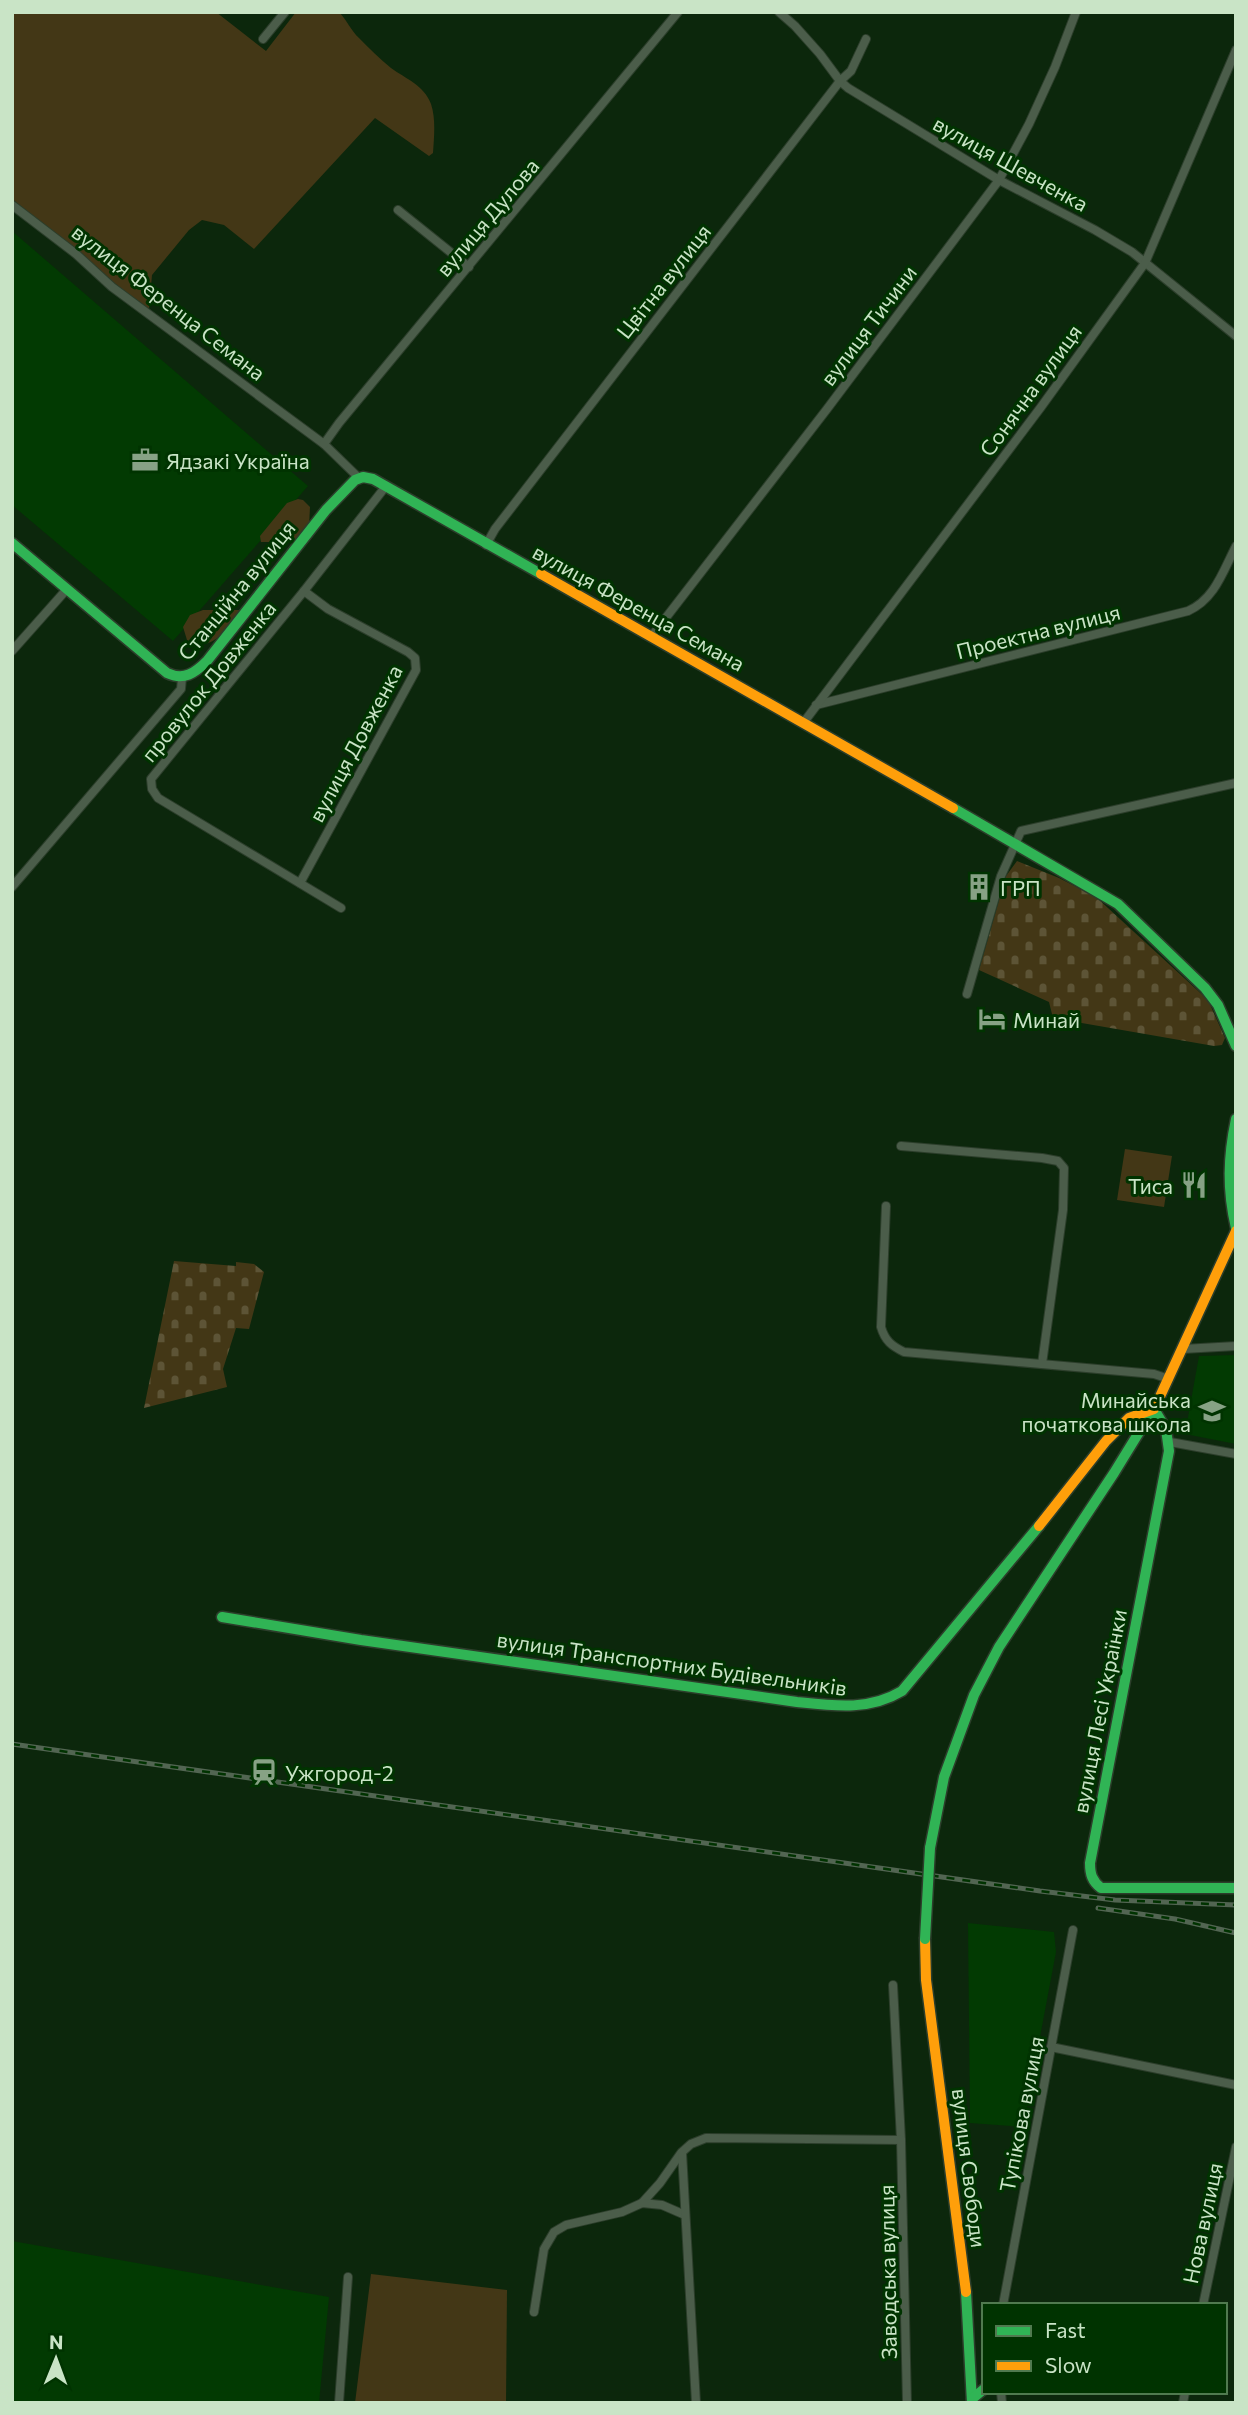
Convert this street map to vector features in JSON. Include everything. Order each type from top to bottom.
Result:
[{"type":"street","points":[[263,39],[285,12]]},
{"type":"street","name":"вулиця Дулова","points":[[324,444],[338,422],[678,12]]},
{"type":"street","name":"вулиця Шевченка","points":[[779,12],[803,35],[840,81],[999,180],[1095,230],[1145,263],[1236,336]]},
{"type":"street","name":"вулиця Тичини","points":[[651,636],[827,409],[999,180],[1029,124],[1076,12]]},
{"type":"street","name":"Цвітна вулиця","points":[[486,545],[495,529],[840,81],[851,71],[866,39]]},
{"type":"street","name":"Сонячна вулиця","points":[[804,722],[1041,407],[1145,263],[1236,50]]},
{"type":"street","name":"вулиця Ференца Семана","points":[[12,205],[76,254],[111,287],[324,444],[359,478],[368,478],[386,486],[1015,842],[1118,904],[1213,997],[1236,1046]]},
{"type":"street","points":[[398,209],[469,267]]},
{"type":"street","name":"Станційна вулиця","points":[[12,887],[181,689],[182,678],[191,676],[207,661],[326,510],[359,478]]},
{"type":"street","name":"провулок Довженка","points":[[341,908],[158,798],[150,779],[386,486]]},
{"type":"street","points":[[12,543],[167,673],[182,678]]},
{"type":"street","name":"Проектна вулиця","points":[[816,705],[1188,611],[1209,598],[1236,546]]},
{"type":"street","points":[[12,651],[67,589]]},
{"type":"street","name":"вулиця Довженка","points":[[300,883],[416,670],[415,658],[408,652],[328,609],[304,591]]},
{"type":"street","points":[[967,994],[1001,876],[1021,831],[1236,783]]},
{"type":"street","points":[[1236,1119],[1228,1156],[1227,1198],[1236,1229]]},
{"type":"street","points":[[901,1146],[1042,1157],[1058,1161],[1064,1168],[1063,1210],[1042,1364]]},
{"type":"street","points":[[886,1206],[881,1322],[885,1339],[904,1352],[1154,1374],[1169,1379]]},
{"type":"street","name":"вулиця Свободи","points":[[972,2401],[968,2306],[926,1980],[925,1939],[930,1848],[944,1777],[974,1695],[999,1647],[1154,1409],[1236,1229]]},
{"type":"street","points":[[1183,1349],[1236,1346]]},
{"type":"street","points":[[1154,1409],[1164,1422],[1170,1442],[1236,1454]]},
{"type":"street","name":"вулиця Транспортних Будівельників","points":[[222,1617],[361,1640],[797,1702],[850,1707],[873,1705],[889,1701],[902,1691],[1106,1441],[1129,1418],[1154,1409]]},
{"type":"street","name":"вулиця Лесі Українки","points":[[1170,1442],[1090,1863],[1090,1876],[1101,1888],[1236,1888]]},
{"type":"street","name":"Тупікова вулиця","points":[[1003,2303],[1073,1930]]},
{"type":"street","name":"Заводська вулиця","points":[[893,1985],[901,2140],[907,2403]]},
{"type":"street","points":[[1051,2047],[1236,2085]]},
{"type":"street","points":[[534,2312],[544,2249],[554,2232],[566,2225],[622,2212],[642,2203],[682,2151],[691,2144],[706,2138],[901,2140]]},
{"type":"street","name":"Нова вулиця","points":[[1203,2303],[1236,2147]]},
{"type":"street","points":[[682,2151],[696,2403]]},
{"type":"street","points":[[642,2203],[662,2205],[685,2215]]},
{"type":"street","points":[[339,2403],[348,2277]]},
{"type":"shaded area","name":"Ядзакі Україна","points":[[12,231],[308,486],[173,641],[12,505]]},
{"type":"shaded area","name":"Минайська початкова школа","points":[[1236,1355],[1236,1444],[1185,1434],[1199,1356]]},
{"type":"shaded area","points":[[968,1923],[1054,1932],[1056,1952],[1023,2127],[970,2123]]},
{"type":"shaded area","points":[[12,2241],[329,2297],[319,2403],[12,2403]]},
{"type":"green space","points":[[12,12],[216,12],[266,51],[296,12],[339,12],[356,35],[391,68],[419,87],[428,97],[434,116],[433,153],[429,156],[375,118],[254,249],[224,225],[202,220],[189,230],[152,275],[149,309],[12,199]]},
{"type":"green space","points":[[298,499],[310,507],[309,526],[295,542],[261,542],[260,536],[287,503]]},
{"type":"green space","points":[[203,610],[241,612],[218,638],[204,644],[196,644],[187,640],[183,627],[190,615]]},
{"type":"green space","points":[[1017,861],[1096,897],[1208,1000],[1225,1038],[1222,1045],[1214,1046],[1053,1018],[1049,1002],[979,970],[1006,876]]},
{"type":"green space","points":[[1125,1149],[1172,1156],[1164,1207],[1117,1200]]},
{"type":"green space","points":[[174,1261],[236,1266],[236,1262],[254,1264],[264,1272],[249,1329],[236,1328],[223,1369],[227,1387],[144,1408]]},
{"type":"green space","points":[[371,2274],[507,2290],[506,2403],[355,2403]]},
{"type":"railway","points":[[12,1744],[1040,1891],[1115,1900],[1236,1905]]},
{"type":"railway","points":[[1098,1908],[1175,1919],[1236,1933]]},
{"type":"traffic: fast","points":[[12,543],[167,673],[179,676],[194,672],[207,661],[326,510],[355,480],[363,477],[373,479],[541,574]]},
{"type":"traffic: fast","points":[[953,808],[1118,904],[1205,988],[1218,1005],[1236,1046]]},
{"type":"traffic: fast","points":[[1236,1119],[1230,1174],[1236,1228]]},
{"type":"traffic: fast","points":[[930,1848],[944,1777],[974,1695],[999,1647],[1157,1403]]},
{"type":"traffic: fast","points":[[1154,1409],[1166,1429],[1169,1451],[1090,1871],[1101,1888],[1236,1888]]},
{"type":"traffic: fast","points":[[222,1617],[361,1640],[797,1702],[851,1706],[877,1702],[902,1691],[1039,1526]]},
{"type":"traffic: fast","points":[[925,1939],[930,1848]]},
{"type":"traffic: fast","points":[[966,2292],[972,2403]]},
{"type":"traffic: fast","points":[[972,2399],[982,2391]]},
{"type":"traffic: slow","points":[[541,574],[953,808]]},
{"type":"traffic: slow","points":[[1157,1403],[1236,1231]]},
{"type":"traffic: slow","points":[[1039,1526],[1106,1441],[1129,1418],[1154,1409]]},
{"type":"traffic: slow","points":[[925,1939],[926,1980],[966,2292]]},
{"type":"place","name":"Ядзакі Україна","points":[[145,460]]},
{"type":"place","name":"ГРП","points":[[979,887]]},
{"type":"place","name":"Минай","points":[[992,1019]]},
{"type":"place","name":"Тиса","points":[[1194,1185]]},
{"type":"place","name":"Минайська початкова школа","points":[[1212,1411]]},
{"type":"place","name":"Ужгород-2","points":[[264,1772]]}]
